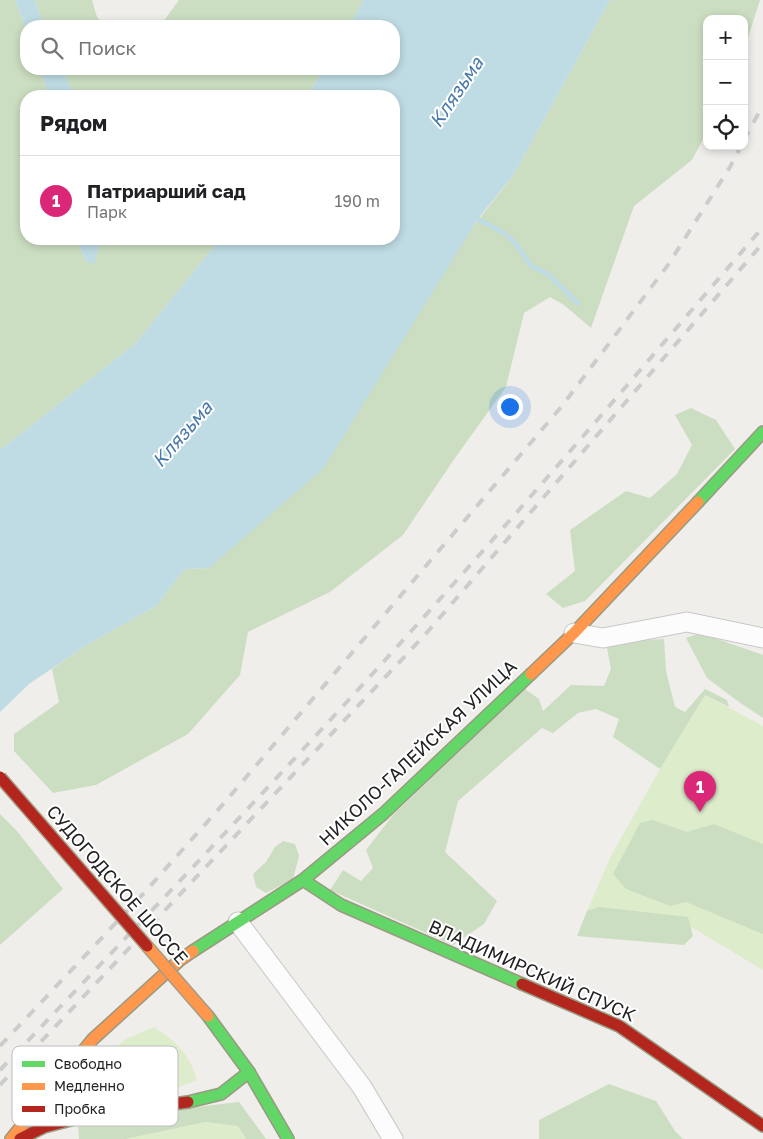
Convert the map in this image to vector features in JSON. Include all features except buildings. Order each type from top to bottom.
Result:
[{"type":"street","name":"НИКОЛО-ГАЛЕЙСКАЯ УЛИЦА","points":[[87,1046],[180,960],[303,880],[382,814],[574,633],[763,432]]},
{"type":"street","points":[[574,633],[603,638],[687,622],[763,638]]},
{"type":"street","name":"СУДОГОДСКОЕ ШОССЕ","points":[[0,777],[208,1016],[248,1072],[288,1139]]},
{"type":"street","name":"ВЛАДИМИРСКИЙ СПУСК","points":[[303,880],[341,905],[619,1026],[763,1126]]},
{"type":"street","points":[[238,922],[362,1087],[392,1139]]},
{"type":"street","points":[[178,1103],[196,1101],[220,1094],[248,1072]]},
{"type":"street","name":"НИКОЛО-ГАЛЕЙСКАЯ УЛИЦА","points":[[11,1139],[22,1126]]},
{"type":"street","points":[[20,1139],[48,1126]]},
{"type":"green space","points":[[0,0],[15,0],[23,20],[20,20],[20,75],[43,75],[46,90],[20,90],[20,245],[79,245],[86,261],[94,264],[99,245],[215,245],[136,343],[0,450]]},
{"type":"green space","points":[[35,0],[92,0],[100,20],[42,20]]},
{"type":"green space","points":[[179,0],[364,0],[352,20],[164,20]]},
{"type":"green space","points":[[610,0],[760,0],[748,38],[748,15],[703,15],[703,139],[692,160],[634,206],[591,328],[564,305],[550,297],[524,313],[506,387],[403,535],[330,592],[248,632],[240,675],[188,734],[96,785],[53,793],[14,751],[14,734],[59,702],[52,669],[90,643],[156,606],[185,569],[209,568],[514,174]]},
{"type":"green space","points":[[65,75],[320,75],[311,90],[72,90]]},
{"type":"green space","points":[[691,408],[716,420],[735,449],[585,601],[563,608],[546,594],[575,571],[570,530],[626,491],[650,498],[677,474],[692,445],[675,415]]},
{"type":"green space","points":[[700,633],[763,655],[763,718],[707,678],[686,638]]},
{"type":"green space","points":[[664,639],[666,671],[675,707],[685,712],[705,689],[727,700],[729,707],[705,695],[660,769],[613,737],[619,719],[596,709],[578,713],[553,733],[542,728],[458,801],[445,852],[497,901],[484,924],[453,945],[330,890],[343,870],[361,881],[373,868],[366,850],[393,815],[525,689],[539,699],[543,711],[571,685],[604,686],[611,669],[607,648],[625,641]]},
{"type":"green space","points":[[705,695],[763,726],[763,970],[691,927],[587,911],[612,854]]},
{"type":"green space","points":[[0,814],[16,830],[63,889],[0,945]]},
{"type":"green space","points":[[652,820],[687,832],[714,824],[763,844],[763,934],[686,902],[670,906],[626,889],[613,874],[640,823]]},
{"type":"green space","points":[[283,841],[295,844],[299,856],[293,879],[266,893],[256,887],[253,874],[266,862],[275,847]]},
{"type":"green space","points":[[599,907],[688,917],[693,936],[684,945],[577,936],[587,911]]},
{"type":"green space","points":[[154,1027],[178,1046],[118,1046],[126,1039]]},
{"type":"green space","points":[[178,1046],[190,1063],[197,1080],[178,1087]]},
{"type":"green space","points":[[609,1084],[656,1101],[675,1131],[683,1139],[539,1139],[539,1120]]},
{"type":"green space","points":[[239,1102],[266,1139],[246,1139],[238,1126],[205,1122],[126,1139],[79,1139],[78,1126],[178,1126],[178,1109]]},
{"type":"green space","points":[[205,1122],[238,1126],[246,1139],[126,1139]]},
{"type":"water","points":[[15,0],[35,0],[42,20],[23,20]]},
{"type":"water","name":"Клязьма","points":[[364,0],[610,0],[514,174],[478,219],[323,469],[209,568],[185,569],[156,606],[90,643],[29,684],[0,712],[0,450],[136,343],[215,245],[400,245],[400,90],[311,90],[320,75],[400,75],[400,20],[352,20]]},
{"type":"water","points":[[43,75],[65,75],[72,90],[46,90]]},
{"type":"water","points":[[79,245],[99,245],[94,265],[86,261]]},
{"type":"waterway","points":[[472,217],[504,233],[516,244],[531,266],[548,274],[578,303]]},
{"type":"railway","points":[[748,133],[763,105]]},
{"type":"railway","points":[[0,1046],[144,893],[225,802],[562,406],[668,265],[739,150]]},
{"type":"railway","points":[[23,1046],[260,795],[414,628],[763,227]]},
{"type":"railway","points":[[37,1046],[423,637],[763,243]]},
{"type":"railway","points":[[0,1070],[12,1057]]},
{"type":"railway","points":[[0,1085],[12,1072]]},
{"type":"traffic: fast","points":[[698,502],[763,432]]},
{"type":"traffic: fast","points":[[193,951],[303,880],[383,814],[531,674]]},
{"type":"traffic: fast","points":[[303,880],[341,905],[522,984]]},
{"type":"traffic: fast","points":[[208,1016],[249,1072],[288,1139]]},
{"type":"traffic: fast","points":[[188,1102],[221,1094],[249,1072]]},
{"type":"traffic: slow","points":[[531,674],[574,633],[698,502]]},
{"type":"traffic: slow","points":[[147,946],[208,1016]]},
{"type":"traffic: slow","points":[[87,1046],[180,960],[193,951]]},
{"type":"traffic: slow","points":[[11,1139],[22,1126]]},
{"type":"traffic: jam","points":[[0,777],[147,946]]},
{"type":"traffic: jam","points":[[522,984],[619,1026],[763,1126]]},
{"type":"traffic: jam","points":[[178,1103],[188,1102]]},
{"type":"traffic: jam","points":[[20,1139],[48,1126]]},
{"type":"place","name":"Патриарший сад","points":[[700,812]]}]
